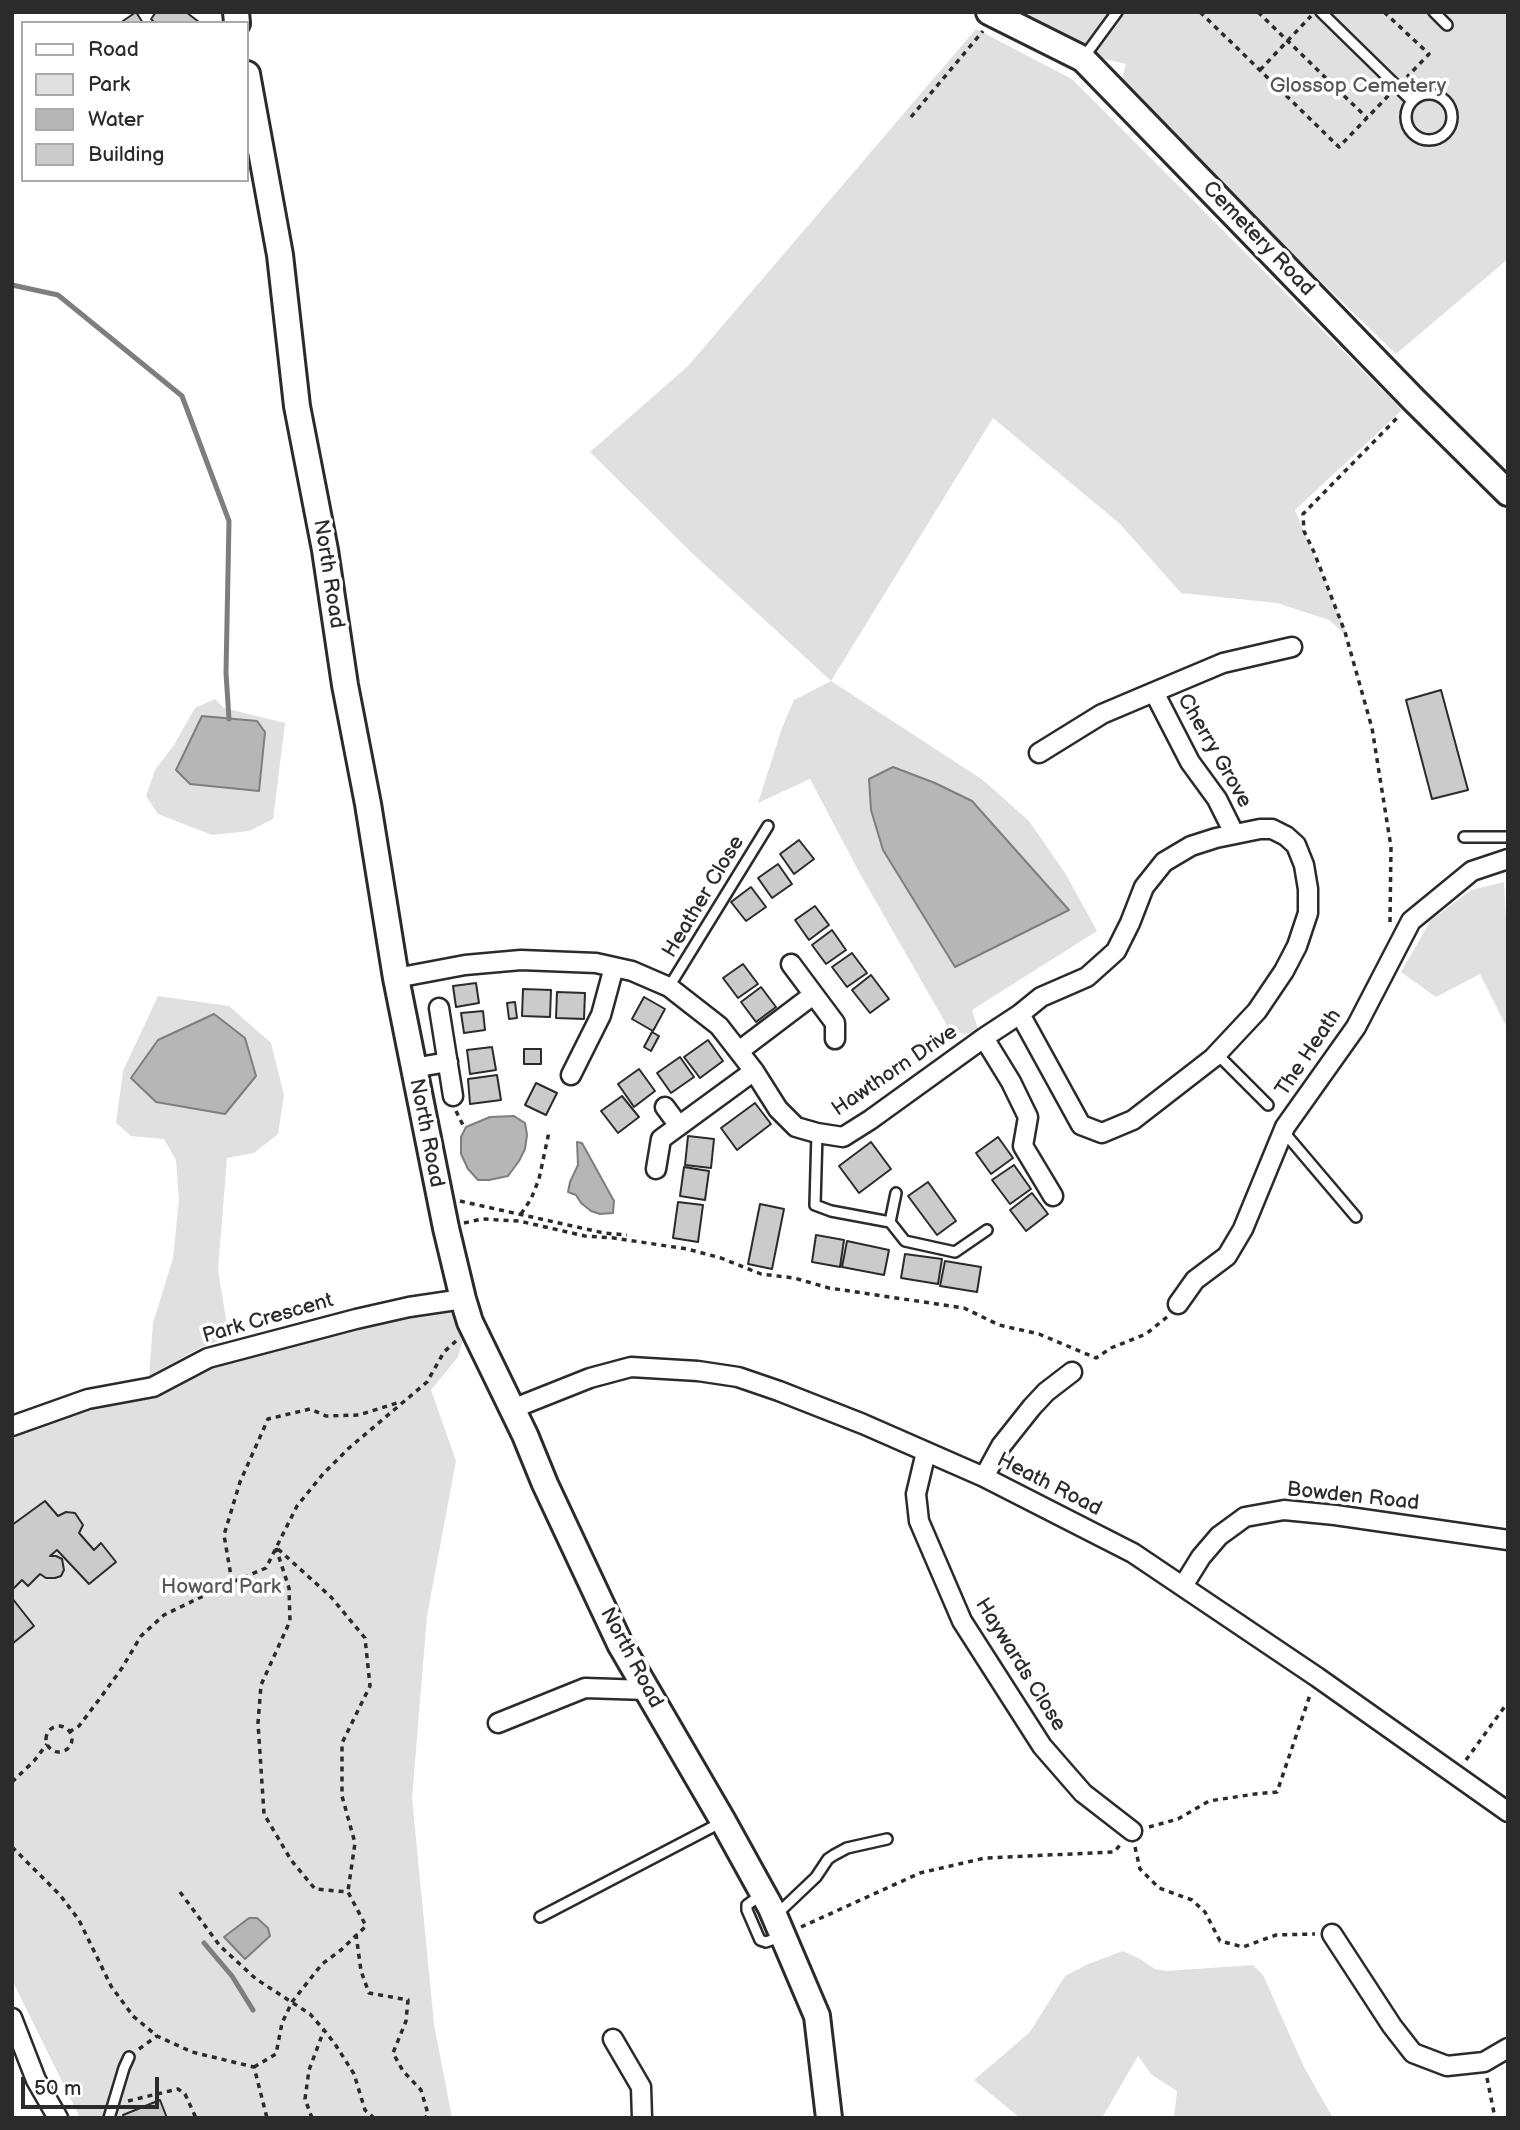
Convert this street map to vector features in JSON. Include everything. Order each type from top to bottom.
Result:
[{"type":"street","name":"Cemetery Road","points":[[992,14],[1083,59],[1508,493]]},
{"type":"street","name":"North Road","points":[[248,79],[280,255],[298,406],[325,550],[345,685],[368,804],[396,978],[440,1202],[463,1299],[470,1322],[526,1435],[545,1484],[620,1644],[723,1821],[779,1926],[817,2016],[829,2118]]},
{"type":"street","name":"Cherry Grove","points":[[1039,753],[1102,713],[1223,663],[1292,647]]},
{"type":"street","name":"Cherry Grove","points":[[1154,692],[1191,762],[1217,799],[1234,833]]},
{"type":"street","name":"Hawthorn Drive","points":[[396,978],[465,965],[521,960],[596,963],[632,971],[669,987],[719,1026],[754,1071],[778,1108],[796,1127],[843,1137],[1041,997],[1087,977],[1116,951],[1144,887],[1164,862],[1191,846],[1234,833],[1272,829],[1296,845],[1304,865],[1308,913],[1297,946],[1277,981],[1258,1011],[1217,1054],[1133,1120],[1102,1133],[1081,1125],[1020,1014]]},
{"type":"street","name":"The Heath","points":[[1178,1304],[1195,1280],[1227,1256],[1242,1228],[1283,1131],[1356,1027],[1410,921],[1472,871],[1508,859]]},
{"type":"street","points":[[791,964],[835,1023],[835,1039]]},
{"type":"street","points":[[571,1074],[601,1014],[614,967]]},
{"type":"street","points":[[738,1051],[813,995]]},
{"type":"street","points":[[439,1008],[453,1096]]},
{"type":"street","points":[[984,1038],[1011,1082],[1028,1117],[1023,1146],[1053,1196]]},
{"type":"street","points":[[413,1068],[448,1062]]},
{"type":"street","points":[[656,1169],[661,1139],[754,1071]]},
{"type":"street","points":[[665,1107],[679,1126]]},
{"type":"street","name":"Park Crescent","points":[[12,1426],[88,1399],[153,1387],[208,1358],[356,1319],[463,1299]]},
{"type":"street","name":"Heath Road","points":[[512,1409],[590,1378],[631,1367],[698,1371],[738,1377],[863,1424],[984,1477],[1133,1553],[1317,1677],[1508,1812]]},
{"type":"street","points":[[984,1477],[1001,1446],[1032,1407],[1072,1372]]},
{"type":"street","name":"Haywards Close","points":[[926,1452],[916,1494],[919,1521],[962,1621],[1042,1746],[1083,1793],[1132,1831]]},
{"type":"street","name":"Bowden Road","points":[[1183,1586],[1201,1557],[1219,1536],[1245,1517],[1284,1510],[1508,1540]]},
{"type":"street","points":[[498,1723],[586,1688],[647,1690]]},
{"type":"street","points":[[1332,1934],[1392,2026],[1413,2053],[1447,2066],[1484,2062],[1508,2048]]},
{"type":"street","points":[[12,2018],[36,2080],[58,2118]]},
{"type":"street","points":[[613,2039],[641,2087],[642,2118]]},
{"type":"lane","points":[[1083,59],[1117,12]]},
{"type":"lane","points":[[1321,12],[1412,100]]},
{"type":"lane","points":[[1434,12],[1447,25]]},
{"type":"lane","points":[[1432,94],[1446,102],[1452,114],[1451,127],[1438,139],[1430,141],[1411,134],[1405,122],[1412,100],[1418,96],[1432,94]]},
{"type":"lane","name":"Heather Close","points":[[669,987],[768,825]]},
{"type":"lane","points":[[1464,837],[1508,836]]},
{"type":"lane","points":[[1217,1054],[1268,1105]]},
{"type":"lane","points":[[1283,1131],[1356,1217]]},
{"type":"lane","points":[[817,1133],[815,1205],[831,1211],[890,1222],[905,1241],[956,1252],[987,1230]]},
{"type":"lane","points":[[890,1222],[896,1193]]},
{"type":"lane","points":[[540,1917],[723,1821]]},
{"type":"lane","points":[[779,1926],[828,1859],[846,1848],[887,1839]]},
{"type":"lane","points":[[110,2118],[128,2057]]},
{"type":"path","points":[[1200,12],[1339,147],[1429,54],[1384,12]]},
{"type":"path","points":[[1258,12],[1367,118]]},
{"type":"path","points":[[1259,70],[1315,12]]},
{"type":"path","points":[[911,117],[992,14]]},
{"type":"path","points":[[1390,922],[1391,847],[1372,728],[1345,632],[1304,531],[1303,514],[1414,400]]},
{"type":"path","points":[[521,1214],[539,1179],[549,1132]]},
{"type":"path","points":[[440,1202],[460,1201],[604,1233],[627,1235]]},
{"type":"path","points":[[446,1228],[482,1219],[519,1221],[584,1236],[687,1249],[721,1258],[761,1274],[794,1278],[829,1288],[964,1308],[999,1325],[1038,1334],[1096,1358],[1111,1348],[1146,1334],[1172,1313],[1178,1304]]},
{"type":"path","points":[[69,1732],[79,1726],[101,1698],[141,1636],[164,1615],[232,1582],[267,1569],[297,1506],[323,1474],[349,1448],[427,1382],[444,1352],[467,1332],[470,1322]]},
{"type":"path","points":[[232,1582],[224,1535],[240,1482],[268,1419],[310,1409],[326,1416],[359,1415],[402,1402]]},
{"type":"path","points":[[276,1548],[289,1588],[290,1621],[261,1685],[258,1723],[264,1814],[291,1860],[315,1889],[348,1892]]},
{"type":"path","points":[[12,1847],[60,1895],[79,1920],[111,1986],[133,2016],[157,2036],[192,2052],[254,2067],[276,2054],[282,2023],[292,2002],[322,1964],[366,1926],[348,1892],[355,1843],[342,1796],[342,1743],[370,1686],[365,1638],[331,1597],[276,1548]]},
{"type":"path","points":[[779,1926],[920,1873],[985,1858],[1114,1852],[1132,1831],[1178,1819],[1209,1801],[1277,1792],[1317,1677]]},
{"type":"path","points":[[1454,1775],[1508,1702]]},
{"type":"path","points":[[12,1782],[47,1744],[48,1732],[55,1727],[61,1727],[69,1732],[71,1742],[67,1749],[58,1752],[47,1744]]},
{"type":"path","points":[[1132,1831],[1140,1869],[1159,1888],[1192,1900],[1205,1912],[1220,1941],[1242,1947],[1276,1935],[1332,1934]]},
{"type":"path","points":[[180,1892],[220,1946],[256,1979],[310,2014],[324,2030],[354,2074],[365,2110],[374,2118]]},
{"type":"path","points":[[356,1934],[361,1972],[369,1993],[408,2000],[406,2021],[393,2053],[403,2071],[421,2090],[428,2114],[425,2118]]},
{"type":"path","points":[[312,2118],[305,2099],[309,2070],[324,2030]]},
{"type":"path","points":[[128,2057],[157,2036]]},
{"type":"path","points":[[1484,2062],[1495,2118]]},
{"type":"path","points":[[254,2067],[267,2118]]},
{"type":"path","points":[[113,2105],[178,2089],[185,2094],[196,2118]]},
{"type":"green space","name":"Glossop Cemetery","points":[[1013,12],[1508,12],[1508,259],[1396,354],[1125,92],[1122,78],[1126,64],[1104,59]]},
{"type":"green space","points":[[976,29],[1072,79],[1402,410],[1295,510],[1348,637],[1329,620],[1277,603],[1181,593],[1120,524],[993,418],[831,681],[694,555],[590,452],[688,366]]},
{"type":"green space","points":[[831,681],[983,780],[1029,821],[1065,873],[1097,931],[972,1010],[979,1032],[964,1034],[949,1029],[859,872],[810,779],[758,803],[794,700]]},
{"type":"green space","points":[[215,699],[224,708],[285,723],[273,819],[249,831],[212,835],[158,814],[146,796],[155,770],[174,745],[195,708]],"holes":[[[202,716],[257,721],[176,770]]]},
{"type":"green space","points":[[1504,882],[1508,1030],[1480,974],[1436,997],[1401,972],[1431,920],[1471,890]]},
{"type":"green space","points":[[158,996],[229,1006],[271,1043],[284,1095],[278,1134],[254,1153],[227,1158],[218,1270],[229,1337],[200,1348],[149,1376],[153,1323],[173,1258],[179,1199],[176,1160],[164,1139],[131,1136],[116,1123],[123,1071]]},
{"type":"green space","name":"Howard Park","points":[[471,1312],[458,1357],[431,1390],[456,1461],[427,1616],[412,1798],[434,2024],[452,2118],[80,2118],[12,1980],[12,1435],[121,1401],[264,1348],[400,1315]]},
{"type":"green space","points":[[1123,1951],[1155,1969],[1167,1971],[1253,1965],[1263,1975],[1304,2067],[1333,2118],[1174,2118],[1177,2091],[1152,2075],[1138,2056],[1102,2118],[1020,2118],[974,2080],[1030,2032],[1065,1976]]},
{"type":"water","points":[[202,716],[257,721],[265,732],[259,791],[190,784],[176,770]]},
{"type":"water","points":[[893,767],[972,801],[1069,910],[955,967],[883,850],[871,810],[869,779]]},
{"type":"water","points":[[214,1014],[245,1038],[256,1076],[225,1114],[156,1102],[131,1078],[158,1040]]},
{"type":"water","points":[[514,1116],[525,1123],[527,1135],[525,1149],[519,1161],[508,1176],[478,1180],[468,1169],[461,1154],[461,1137],[466,1127],[490,1117]]},
{"type":"water","points":[[577,1142],[582,1143],[614,1201],[613,1213],[600,1214],[591,1211],[576,1195],[568,1192],[578,1165]]},
{"type":"water","points":[[249,1918],[257,1918],[268,1928],[270,1936],[245,1959],[224,1937]]},
{"type":"building","points":[[136,12],[142,21],[123,21]]},
{"type":"building","points":[[156,12],[186,12],[198,21],[153,21],[151,19]]},
{"type":"building","points":[[1441,690],[1468,790],[1432,799],[1406,700]]},
{"type":"building","points":[[799,840],[814,859],[794,874],[780,854]]},
{"type":"building","points":[[778,864],[792,884],[772,898],[758,878]]},
{"type":"building","points":[[751,887],[766,907],[746,921],[731,902]]},
{"type":"building","points":[[815,906],[829,925],[809,940],[795,920]]},
{"type":"building","points":[[832,930],[846,950],[826,964],[812,945]]},
{"type":"building","points":[[852,953],[867,973],[847,987],[832,967]]},
{"type":"building","points":[[743,964],[758,984],[738,998],[723,978]]},
{"type":"building","points":[[871,975],[889,999],[870,1013],[852,990]]},
{"type":"building","points":[[476,983],[479,1003],[456,1007],[453,986]]},
{"type":"building","points":[[761,987],[776,1007],[756,1022],[741,1002]]},
{"type":"building","points":[[523,989],[551,990],[550,1017],[522,1016]]},
{"type":"building","points":[[557,992],[585,993],[584,1019],[556,1018]]},
{"type":"building","points":[[644,997],[665,1009],[653,1031],[632,1019]]},
{"type":"building","points":[[515,1002],[517,1018],[509,1019],[507,1003]]},
{"type":"building","points":[[483,1011],[485,1030],[464,1033],[461,1013]]},
{"type":"building","points":[[652,1032],[659,1036],[651,1051],[644,1047]]},
{"type":"building","points":[[708,1040],[723,1061],[700,1078],[684,1057]]},
{"type":"building","points":[[492,1047],[496,1070],[470,1074],[467,1050]]},
{"type":"building","points":[[524,1049],[541,1049],[541,1064],[524,1064]]},
{"type":"building","points":[[680,1057],[694,1077],[671,1093],[657,1073]]},
{"type":"building","points":[[639,1069],[655,1091],[634,1107],[618,1084]]},
{"type":"building","points":[[497,1075],[501,1100],[470,1104],[468,1079]]},
{"type":"building","points":[[536,1083],[557,1093],[546,1115],[525,1105]]},
{"type":"building","points":[[622,1096],[639,1117],[618,1133],[601,1111]]},
{"type":"building","points":[[755,1103],[771,1124],[737,1150],[721,1128]]},
{"type":"building","points":[[688,1136],[714,1139],[711,1168],[685,1165]]},
{"type":"building","points":[[998,1137],[1013,1158],[991,1174],[976,1153]]},
{"type":"building","points":[[871,1142],[891,1169],[859,1193],[839,1166]]},
{"type":"building","points":[[1014,1165],[1031,1189],[1010,1204],[992,1180]]},
{"type":"building","points":[[684,1167],[709,1171],[705,1200],[680,1196]]},
{"type":"building","points":[[928,1182],[956,1221],[937,1235],[908,1196]]},
{"type":"building","points":[[1032,1193],[1048,1214],[1026,1231],[1010,1210]]},
{"type":"building","points":[[678,1202],[703,1205],[698,1242],[673,1238]]},
{"type":"building","points":[[760,1204],[784,1209],[772,1269],[748,1264]]},
{"type":"building","points":[[816,1235],[844,1240],[840,1267],[812,1262]]},
{"type":"building","points":[[847,1241],[889,1250],[884,1275],[842,1267]]},
{"type":"building","points":[[905,1254],[942,1259],[938,1284],[901,1278]]},
{"type":"building","points":[[945,1261],[981,1267],[977,1292],[940,1286]]},
{"type":"building","points":[[45,1501],[58,1516],[66,1512],[75,1513],[83,1525],[79,1533],[94,1550],[101,1543],[116,1562],[89,1584],[57,1550],[50,1556],[62,1559],[64,1570],[61,1576],[46,1578],[40,1574],[28,1586],[22,1580],[12,1590],[12,1525]]},
{"type":"building","points":[[12,1598],[34,1626],[12,1644]]},
{"type":"building","points":[[160,2100],[167,2118],[124,2118],[123,2115]]},
{"type":"waterway","points":[[12,285],[58,295],[182,396],[229,521],[226,673],[229,719]]},
{"type":"waterway","points":[[204,1943],[232,1976],[253,2010]]}]
